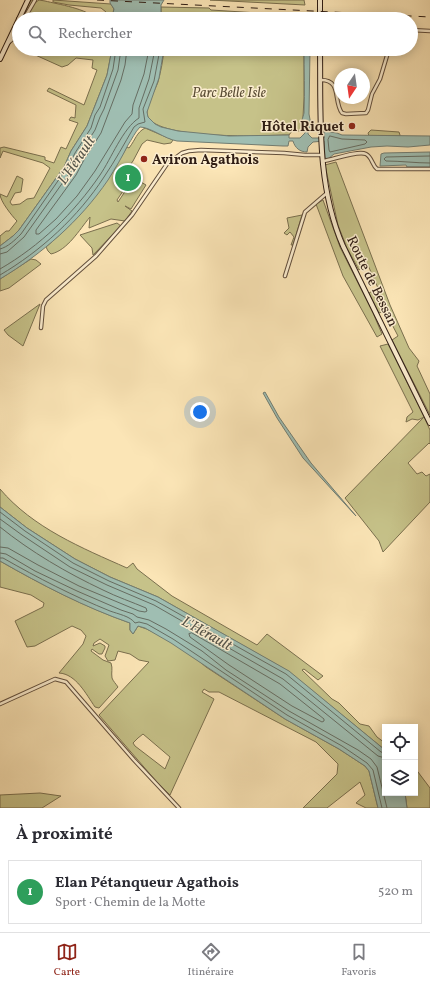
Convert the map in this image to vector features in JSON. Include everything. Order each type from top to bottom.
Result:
[{"type":"main road","points":[[22,12],[28,0]]},
{"type":"main road","points":[[320,0],[320,12]]},
{"type":"main road","points":[[0,59],[12,34]]},
{"type":"main road","name":"Route de Bessan","points":[[320,56],[322,161],[327,194],[338,233],[364,290],[430,423]]},
{"type":"street","points":[[28,12],[35,0]]},
{"type":"street","points":[[418,30],[430,31]]},
{"type":"street","points":[[0,47],[6,47],[12,40]]},
{"type":"street","points":[[320,80],[327,81],[335,88],[338,93],[337,101],[342,113],[366,113],[372,94],[380,79],[387,56]]},
{"type":"street","points":[[41,328],[46,300],[96,256],[132,215],[164,168],[178,155],[194,150],[284,152],[304,155],[322,155]]},
{"type":"street","points":[[322,161],[335,157],[363,153],[369,156],[374,167],[377,169],[430,169]]},
{"type":"street","points":[[285,276],[304,213],[309,207],[327,194]]},
{"type":"street","points":[[0,704],[54,679],[66,682],[134,760],[179,808]]},
{"type":"green space","points":[[31,0],[36,0],[36,2],[39,0],[72,7],[86,12],[25,12]]},
{"type":"green space","points":[[53,0],[111,4],[114,9],[113,12],[106,12],[101,8],[53,2]]},
{"type":"green space","points":[[210,0],[304,0],[305,5]]},
{"type":"green space","points":[[161,7],[209,8],[211,10],[242,12],[161,12]]},
{"type":"green space","points":[[38,56],[111,56],[107,75],[87,126],[71,151],[64,167],[19,230],[0,246],[0,236],[6,231],[9,231],[17,221],[9,212],[0,194],[7,197],[17,176],[23,179],[21,192],[15,193],[10,202],[12,205],[20,204],[27,199],[34,198],[50,168],[43,163],[3,151],[0,158],[0,148],[4,147],[45,157],[45,160],[54,163],[61,147],[66,149],[78,123],[69,120],[71,117],[75,118],[76,105],[47,91],[49,88],[84,105],[97,70],[92,68],[93,60],[76,58],[68,65],[62,67]]},
{"type":"green space","name":"Parc Belle Isle","points":[[163,56],[304,56],[304,98],[301,125],[303,131],[292,131],[289,135],[209,135],[167,128],[153,122],[147,114],[147,111],[149,102],[158,82]]},
{"type":"green space","points":[[145,128],[173,140],[171,143],[164,144],[147,140],[142,144],[133,161],[117,183],[127,185],[117,200],[118,202],[134,178],[146,185],[131,209],[125,206],[132,211],[125,221],[111,219],[89,228],[90,217],[68,244],[57,252],[51,254],[46,247],[82,212],[101,188],[127,147],[129,148],[138,134]]},
{"type":"green space","points":[[371,130],[399,132],[400,136],[369,136],[368,133]]},
{"type":"green space","points":[[336,162],[390,305],[409,348],[419,361],[417,366],[430,394],[430,415],[392,340],[398,336],[385,311],[379,313],[369,293],[378,288],[367,263],[359,270],[347,248],[338,225],[325,165]]},
{"type":"green space","points":[[323,200],[340,247],[382,334],[377,337],[343,276],[316,204]]},
{"type":"green space","points":[[302,215],[293,245],[291,245],[294,237],[290,232],[287,235],[284,233],[289,228],[287,218]]},
{"type":"green space","points":[[117,223],[121,226],[93,255],[92,248],[80,235]]},
{"type":"green space","points":[[31,259],[36,260],[41,264],[9,288],[0,291],[0,279]]},
{"type":"green space","points":[[40,304],[23,346],[8,335],[4,330]]},
{"type":"green space","points":[[388,344],[424,417],[418,420],[412,419],[406,422],[407,417],[413,412],[380,346]]},
{"type":"green space","points":[[424,417],[430,430],[430,444],[429,443],[408,463],[417,474],[422,472],[426,476],[430,474],[430,502],[383,552],[379,541],[345,498]]},
{"type":"green space","points":[[0,489],[27,515],[59,536],[127,568],[133,563],[137,569],[172,596],[257,645],[267,634],[323,676],[318,680],[304,669],[302,670],[360,724],[369,726],[377,737],[382,741],[382,748],[288,671],[158,597],[110,577],[75,559],[27,528],[0,507]]},
{"type":"green space","points":[[0,561],[64,595],[130,623],[130,630],[133,634],[138,626],[165,638],[285,719],[339,749],[365,766],[369,771],[378,808],[366,808],[356,803],[365,795],[360,782],[327,808],[303,808],[337,774],[338,764],[316,742],[219,692],[209,692],[204,689],[202,692],[214,699],[170,795],[99,715],[149,662],[139,660],[130,654],[118,651],[115,660],[108,661],[105,656],[109,645],[100,639],[94,643],[93,646],[100,643],[105,646],[102,654],[99,654],[92,649],[91,651],[103,660],[111,663],[112,678],[118,687],[99,708],[95,707],[80,686],[71,677],[59,673],[83,644],[86,636],[81,630],[72,626],[35,646],[27,647],[15,621],[43,607],[44,603],[31,595],[0,587]],"holes":[[[143,734],[170,757],[165,769],[133,743]]]},
{"type":"green space","points":[[418,772],[430,788],[430,808],[407,808],[405,796],[418,796]]},
{"type":"green space","points":[[40,793],[61,796],[42,808],[0,808],[0,795]]},
{"type":"water","points":[[110,0],[164,0],[161,5],[161,12],[113,12],[114,9],[110,3]]},
{"type":"water","name":"L'Hérault","points":[[111,56],[163,56],[159,78],[147,112],[148,117],[155,124],[178,131],[229,136],[289,135],[289,138],[300,138],[305,133],[305,128],[302,128],[301,124],[304,113],[304,56],[310,56],[309,114],[311,128],[308,128],[308,134],[312,138],[324,138],[324,131],[342,135],[430,136],[430,145],[408,147],[371,147],[334,154],[328,159],[325,158],[324,141],[313,142],[308,147],[307,152],[304,152],[295,146],[293,141],[289,141],[288,146],[283,146],[177,141],[140,127],[108,180],[73,223],[31,259],[0,279],[0,246],[19,230],[64,167],[71,151],[87,126],[107,75]]},
{"type":"water","points":[[430,152],[430,167],[407,167],[406,165],[380,166],[381,154],[384,153]]},
{"type":"water","points":[[265,392],[279,417],[311,463],[356,516],[303,458],[277,418],[263,393]]},
{"type":"water","name":"L'Hérault","points":[[0,507],[27,528],[75,559],[110,577],[158,597],[289,671],[382,748],[382,796],[405,796],[407,808],[378,808],[369,771],[365,766],[339,749],[285,719],[171,643],[145,628],[138,626],[133,634],[130,630],[130,623],[96,610],[64,595],[0,561]]},
{"type":"railway","points":[[97,0],[332,12]]},
{"type":"railway","points":[[418,16],[430,17]]},
{"type":"place","name":"Hôtel Riquet","points":[[352,126]]},
{"type":"place","name":"Aviron Agathois","points":[[144,159]]},
{"type":"place","name":"Elan Pétanqueur Agathois","points":[[128,178]]}]
